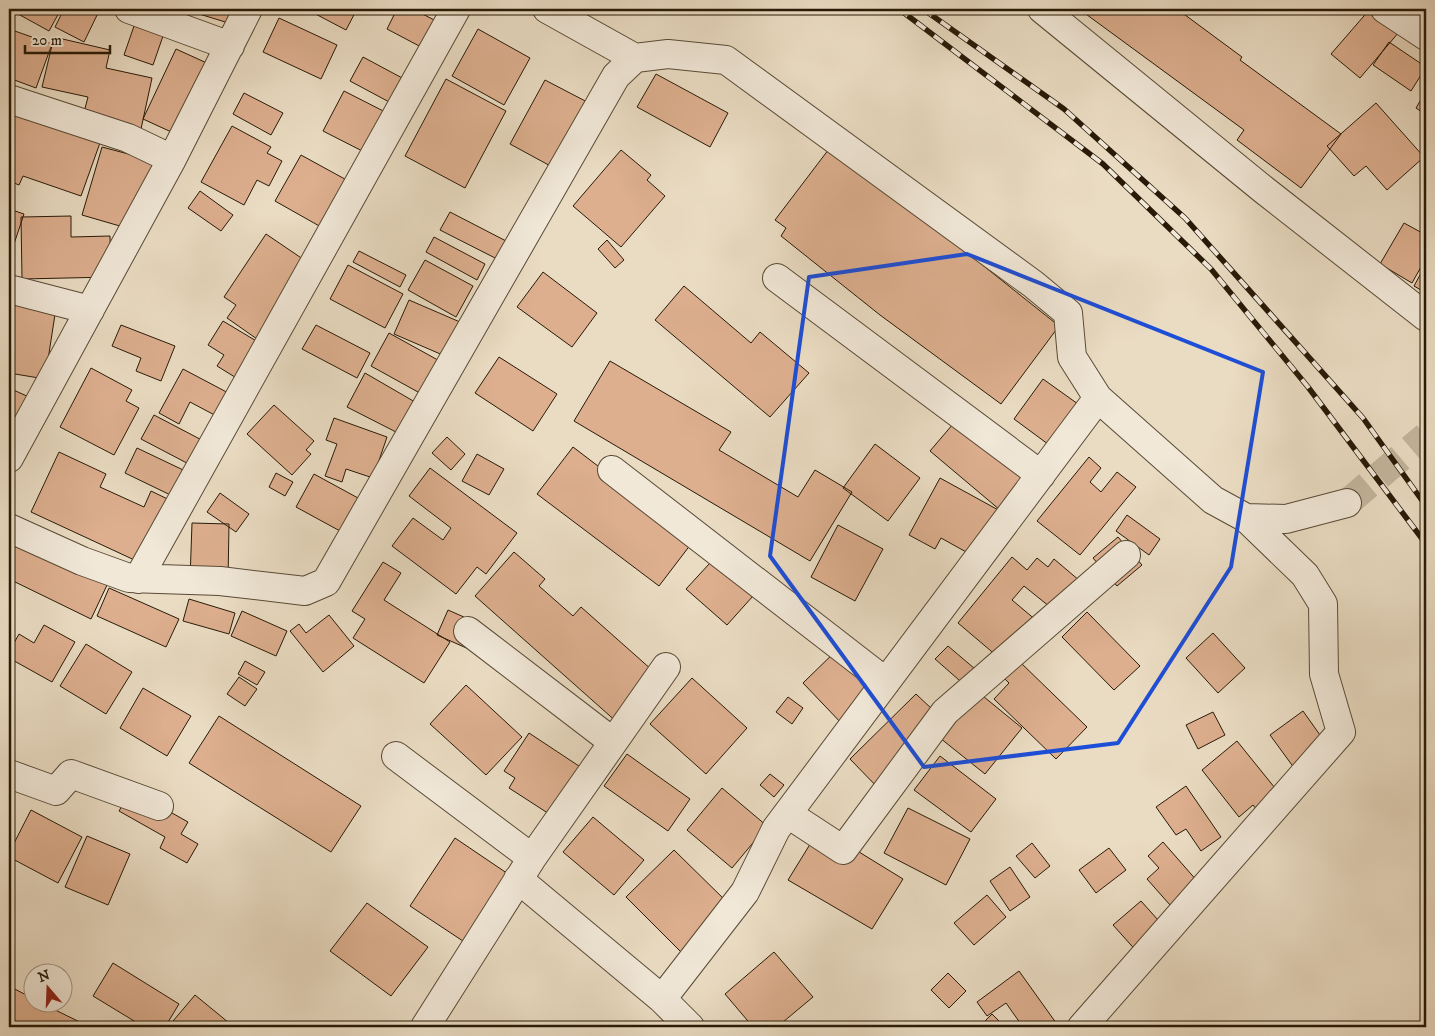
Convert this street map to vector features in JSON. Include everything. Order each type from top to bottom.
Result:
[{"type":"street","points":[[129,9],[230,46]]},
{"type":"street","points":[[9,458],[172,160],[248,9]]},
{"type":"street","points":[[138,579],[456,9]]},
{"type":"street","points":[[547,9],[635,58],[668,54],[726,60],[1024,278],[1068,313],[1072,356],[1098,398],[1213,500],[1246,518],[1305,575],[1323,604],[1324,674],[1341,732],[1082,1027]]},
{"type":"street","points":[[1042,9],[1264,190],[1426,317]]},
{"type":"street","points":[[1384,9],[1426,36]]},
{"type":"street","points":[[9,528],[82,561],[129,578],[220,581],[305,591],[326,582],[616,76],[635,58]]},
{"type":"street","points":[[9,99],[128,138],[172,160]]},
{"type":"street","points":[[777,278],[1041,475]]},
{"type":"street","points":[[9,289],[90,310]]},
{"type":"street","points":[[662,998],[745,892],[776,829],[1098,398]]},
{"type":"street","points":[[612,470],[886,682]]},
{"type":"street","points":[[1246,518],[1286,519],[1347,503]]},
{"type":"street","points":[[788,814],[843,850],[945,712],[1126,555]]},
{"type":"street","points":[[468,631],[613,742]]},
{"type":"street","points":[[425,1027],[525,869],[666,667]]},
{"type":"street","points":[[396,756],[525,869],[662,998],[690,1027]]},
{"type":"street","points":[[9,774],[56,791],[70,774],[159,806]]},
{"type":"highlighted area","points":[[967,254],[1263,372],[1231,567],[1118,743],[924,767],[770,556],[809,277]]},
{"type":"building","points":[[9,9],[61,9],[49,31]]},
{"type":"building","points":[[64,9],[100,9],[84,42],[55,27]]},
{"type":"building","points":[[183,9],[254,9],[248,29]]},
{"type":"building","points":[[306,9],[357,9],[346,30]]},
{"type":"building","points":[[397,9],[413,9],[438,22],[423,48],[387,29]]},
{"type":"building","points":[[1079,9],[1177,9],[1242,57],[1240,60],[1341,134],[1301,188],[1237,140],[1244,130]]},
{"type":"building","points":[[1370,9],[1399,32],[1360,78],[1331,54]]},
{"type":"building","points":[[279,18],[337,45],[321,79],[263,52]]},
{"type":"building","points":[[134,26],[163,36],[153,65],[124,55]]},
{"type":"building","points":[[9,29],[52,44],[36,88],[9,78]]},
{"type":"building","points":[[478,29],[530,58],[504,105],[452,76]]},
{"type":"building","points":[[54,37],[110,50],[106,68],[152,78],[141,129],[83,116],[88,97],[42,87]]},
{"type":"building","points":[[1389,42],[1426,67],[1411,91],[1373,65]]},
{"type":"building","points":[[176,49],[209,64],[191,141],[143,119]]},
{"type":"building","points":[[363,57],[419,87],[406,111],[350,81]]},
{"type":"building","points":[[656,74],[728,113],[710,147],[637,107]]},
{"type":"building","points":[[446,79],[506,111],[465,188],[405,156]]},
{"type":"building","points":[[545,80],[591,104],[556,169],[510,144]]},
{"type":"building","points":[[344,91],[397,118],[376,158],[323,131]]},
{"type":"building","points":[[1426,91],[1426,115],[1416,108]]},
{"type":"building","points":[[244,93],[283,113],[271,135],[233,114]]},
{"type":"building","points":[[1376,103],[1424,157],[1387,190],[1366,166],[1354,176],[1327,146]]},
{"type":"building","points":[[9,107],[101,140],[81,196],[23,176],[19,185],[9,181]]},
{"type":"building","points":[[232,126],[271,147],[267,153],[282,161],[269,186],[257,180],[244,205],[201,182]]},
{"type":"building","points":[[832,145],[1059,326],[1001,404],[880,315],[781,236],[786,228],[775,220]]},
{"type":"building","points":[[102,147],[170,165],[137,231],[82,215]]},
{"type":"building","points":[[621,150],[651,175],[647,180],[665,196],[621,247],[573,206]]},
{"type":"building","points":[[301,155],[363,189],[337,236],[275,201]]},
{"type":"building","points":[[200,191],[233,215],[221,231],[188,208]]},
{"type":"building","points":[[9,209],[24,214],[9,259]]},
{"type":"building","points":[[450,212],[508,242],[499,260],[440,230]]},
{"type":"building","points":[[71,216],[71,237],[110,236],[111,277],[22,279],[21,217]]},
{"type":"building","points":[[1404,223],[1426,235],[1426,258],[1412,283],[1380,264]]},
{"type":"building","points":[[266,234],[319,270],[267,346],[227,318],[236,305],[224,297]]},
{"type":"building","points":[[434,237],[485,264],[477,280],[426,252]]},
{"type":"building","points":[[607,240],[624,260],[615,268],[598,249]]},
{"type":"building","points":[[359,251],[406,275],[400,287],[353,262]]},
{"type":"building","points":[[425,260],[473,286],[456,317],[408,290]]},
{"type":"building","points":[[1426,264],[1426,293],[1414,286]]},
{"type":"building","points":[[348,265],[403,294],[385,328],[330,299]]},
{"type":"building","points":[[543,272],[597,313],[572,347],[517,307]]},
{"type":"building","points":[[684,286],[751,343],[760,332],[809,373],[770,417],[655,320]]},
{"type":"building","points":[[409,300],[460,322],[445,356],[394,334]]},
{"type":"building","points":[[9,301],[56,308],[45,379],[9,373]]},
{"type":"building","points":[[223,321],[273,351],[251,387],[217,366],[224,355],[208,345]]},
{"type":"building","points":[[121,325],[175,346],[161,381],[136,371],[141,358],[112,346]]},
{"type":"building","points":[[316,325],[370,353],[357,378],[302,349]]},
{"type":"building","points":[[389,333],[445,364],[427,397],[371,366]]},
{"type":"building","points":[[499,357],[557,394],[533,431],[475,393]]},
{"type":"building","points":[[610,361],[731,432],[719,450],[798,497],[815,470],[852,492],[810,561],[574,421]]},
{"type":"building","points":[[91,368],[132,390],[126,401],[139,408],[114,455],[60,427]]},
{"type":"building","points":[[183,369],[236,397],[224,420],[190,402],[179,424],[159,413]]},
{"type":"building","points":[[365,373],[415,402],[396,432],[347,407]]},
{"type":"building","points":[[1043,379],[1085,409],[1056,450],[1014,419]]},
{"type":"building","points":[[9,388],[38,401],[9,443]]},
{"type":"building","points":[[274,405],[314,441],[306,450],[311,454],[292,475],[247,434]]},
{"type":"building","points":[[965,410],[1035,468],[1000,510],[930,451]]},
{"type":"building","points":[[154,415],[217,448],[204,472],[141,439]]},
{"type":"building","points":[[334,418],[387,437],[373,478],[346,469],[342,482],[325,476],[337,444],[326,440]]},
{"type":"building","points":[[447,437],[465,454],[451,470],[432,453]]},
{"type":"building","points":[[875,444],[920,478],[888,521],[843,488]]},
{"type":"building","points":[[573,447],[678,527],[691,544],[659,586],[537,494]]},
{"type":"building","points":[[137,448],[200,478],[187,503],[125,473]]},
{"type":"building","points":[[59,452],[106,474],[100,487],[144,507],[151,491],[186,508],[156,570],[31,512]]},
{"type":"building","points":[[477,454],[504,469],[489,495],[462,481]]},
{"type":"building","points":[[1089,457],[1101,468],[1090,482],[1101,492],[1117,472],[1136,487],[1080,555],[1037,521]]},
{"type":"building","points":[[430,468],[517,533],[486,574],[477,567],[456,594],[392,546],[413,518],[443,540],[451,528],[409,496]]},
{"type":"building","points":[[276,473],[293,482],[285,496],[269,487]]},
{"type":"building","points":[[314,474],[358,498],[340,531],[296,507]]},
{"type":"building","points":[[940,478],[1002,512],[977,558],[941,538],[935,549],[909,535]]},
{"type":"building","points":[[220,493],[249,514],[236,532],[207,512]]},
{"type":"building","points":[[1127,515],[1160,539],[1149,555],[1116,531]]},
{"type":"building","points":[[192,523],[229,524],[228,581],[190,580]]},
{"type":"building","points":[[838,525],[883,549],[855,601],[811,577]]},
{"type":"building","points":[[1118,537],[1142,565],[1117,586],[1093,558]]},
{"type":"building","points":[[15,538],[108,583],[91,619],[9,579],[9,551]]},
{"type":"building","points":[[722,550],[762,586],[727,625],[686,589]]},
{"type":"building","points":[[514,552],[545,579],[539,586],[573,616],[581,607],[670,686],[628,732],[475,596]]},
{"type":"building","points":[[1012,557],[1027,570],[1037,558],[1048,567],[1054,559],[1080,581],[1055,611],[1024,586],[1012,600],[1037,621],[1004,662],[958,623]]},
{"type":"building","points":[[383,562],[401,573],[384,600],[450,642],[424,683],[353,638],[365,619],[352,611]]},
{"type":"building","points":[[109,588],[179,619],[166,647],[97,616]]},
{"type":"building","points":[[189,599],[235,613],[229,634],[183,621]]},
{"type":"building","points":[[448,610],[482,625],[471,650],[437,635]]},
{"type":"building","points":[[242,611],[287,631],[276,656],[231,636]]},
{"type":"building","points":[[1087,612],[1140,666],[1114,690],[1062,637]]},
{"type":"building","points":[[329,615],[354,646],[323,672],[290,631],[299,624],[306,633]]},
{"type":"building","points":[[44,625],[75,642],[52,682],[9,658],[9,652],[19,634],[34,643]]},
{"type":"building","points":[[1213,633],[1245,668],[1218,693],[1186,658]]},
{"type":"building","points":[[86,644],[132,672],[106,714],[60,686]]},
{"type":"building","points":[[842,645],[883,689],[844,726],[803,683]]},
{"type":"building","points":[[948,646],[988,680],[975,694],[935,659]]},
{"type":"building","points":[[245,661],[265,672],[257,685],[238,674]]},
{"type":"building","points":[[1020,662],[1087,727],[1056,759],[994,699],[1009,683],[1004,678]]},
{"type":"building","points":[[239,677],[257,689],[245,706],[227,694]]},
{"type":"building","points":[[692,678],[747,728],[706,774],[650,724]]},
{"type":"building","points":[[466,685],[522,737],[486,775],[430,724]]},
{"type":"building","points":[[143,688],[191,716],[167,756],[120,728]]},
{"type":"building","points":[[978,692],[1022,728],[985,774],[940,738]]},
{"type":"building","points":[[916,694],[933,710],[920,723],[936,739],[882,792],[850,759]]},
{"type":"building","points":[[788,697],[803,708],[792,724],[776,712]]},
{"type":"building","points":[[1303,711],[1332,752],[1300,776],[1270,735]]},
{"type":"building","points":[[1213,712],[1225,735],[1198,749],[1186,725]]},
{"type":"building","points":[[219,716],[361,806],[331,852],[189,763]]},
{"type":"building","points":[[529,733],[588,772],[557,819],[509,788],[515,778],[504,771]]},
{"type":"building","points":[[1237,741],[1283,798],[1262,816],[1253,805],[1239,817],[1202,770]]},
{"type":"building","points":[[627,754],[690,799],[668,831],[604,786]]},
{"type":"building","points":[[940,756],[996,799],[971,832],[914,790]]},
{"type":"building","points":[[770,774],[784,785],[774,797],[760,785]]},
{"type":"building","points":[[1186,786],[1221,837],[1201,851],[1186,829],[1176,835],[1156,807]]},
{"type":"building","points":[[722,788],[767,826],[732,868],[687,830]]},
{"type":"building","points":[[131,790],[188,822],[181,834],[198,844],[187,863],[160,848],[165,837],[119,811]]},
{"type":"building","points":[[908,808],[970,839],[946,885],[884,853]]},
{"type":"building","points":[[31,810],[82,837],[58,883],[9,857],[9,853]]},
{"type":"building","points":[[593,817],[644,860],[614,895],[563,852]]},
{"type":"building","points":[[820,828],[903,879],[872,929],[788,880]]},
{"type":"building","points":[[87,836],[130,854],[108,905],[65,887]]},
{"type":"building","points":[[455,838],[520,882],[475,949],[410,906]]},
{"type":"building","points":[[1163,842],[1205,890],[1178,914],[1147,879],[1159,868],[1148,856]]},
{"type":"building","points":[[1032,843],[1050,866],[1035,878],[1016,856]]},
{"type":"building","points":[[1109,848],[1126,870],[1096,893],[1079,870]]},
{"type":"building","points":[[674,850],[729,904],[681,952],[626,897]]},
{"type":"building","points":[[1010,867],[1030,897],[1010,911],[990,881]]},
{"type":"building","points":[[987,895],[1006,917],[974,945],[954,923]]},
{"type":"building","points":[[1141,901],[1167,930],[1139,954],[1113,925]]},
{"type":"building","points":[[367,903],[428,947],[391,996],[330,951]]},
{"type":"building","points":[[774,952],[813,997],[777,1027],[753,1027],[725,994]]},
{"type":"building","points":[[113,963],[179,1004],[165,1027],[144,1027],[93,996]]},
{"type":"building","points":[[1019,971],[1059,1027],[1023,1027],[1006,1003],[987,1016],[977,1002]]},
{"type":"building","points":[[948,973],[966,991],[949,1008],[931,990]]},
{"type":"building","points":[[9,986],[22,993],[22,1014],[63,1014],[90,1027],[9,1027]]},
{"type":"building","points":[[195,995],[234,1027],[168,1027]]},
{"type":"building","points":[[992,1014],[1005,1027],[979,1027]]},
{"type":"tunnel","points":[[1347,503],[1426,436]]},
{"type":"railway","points":[[899,9],[1103,164],[1211,269],[1308,387],[1426,544]]},
{"type":"railway","points":[[923,9],[1064,109],[1185,218],[1363,418],[1426,506]]}]
